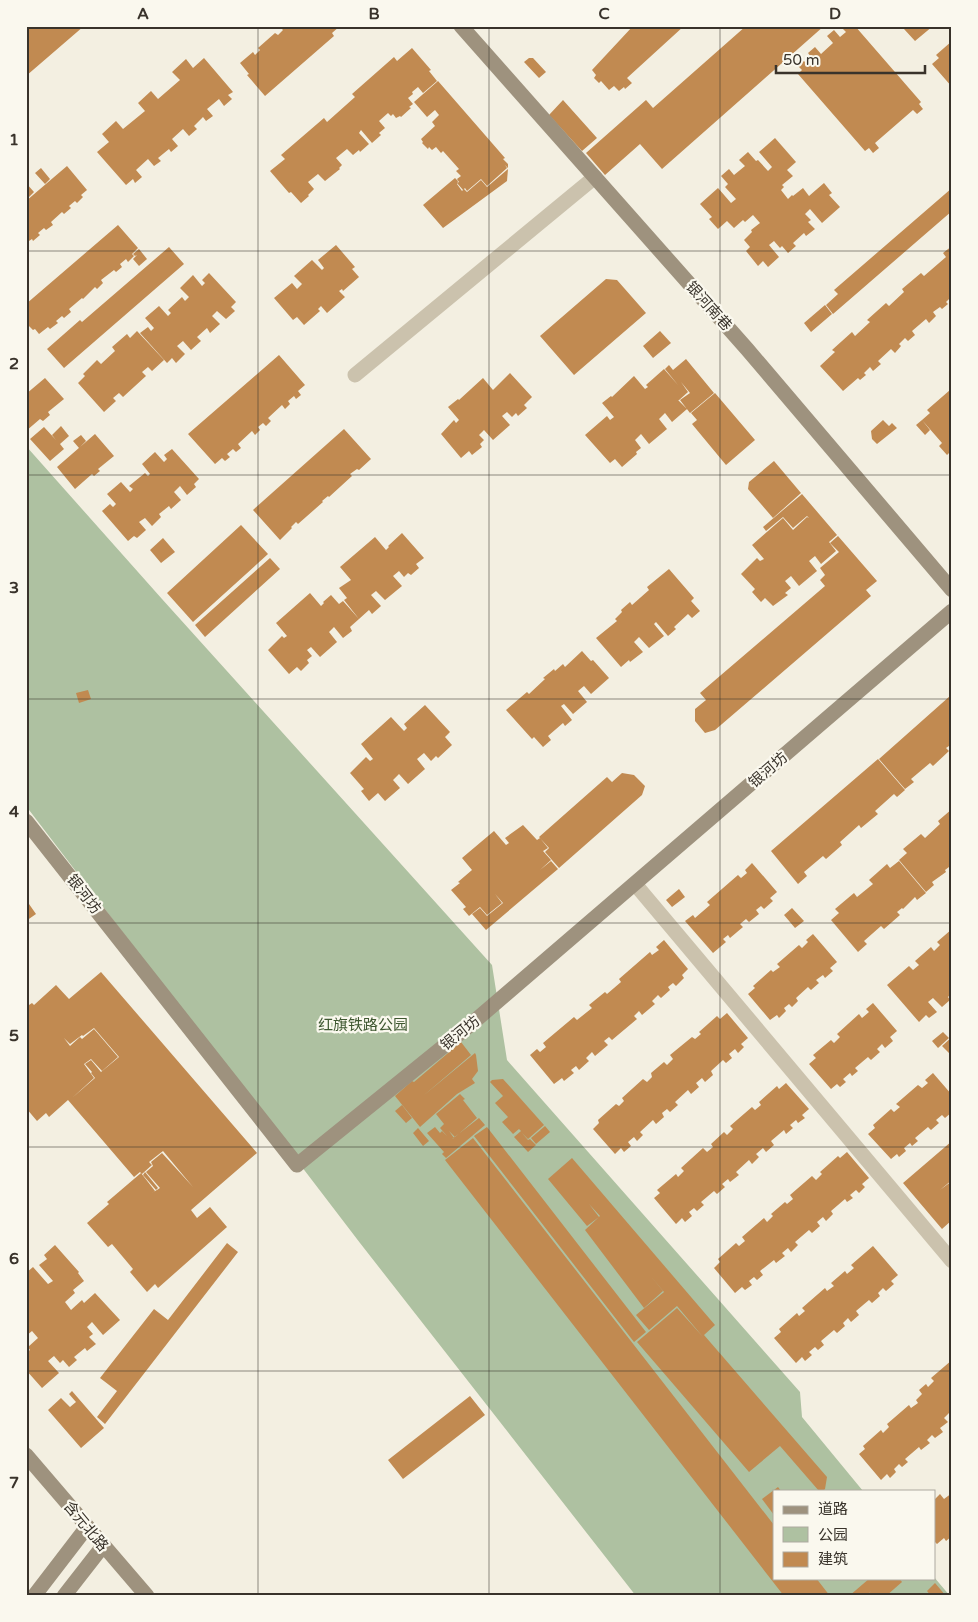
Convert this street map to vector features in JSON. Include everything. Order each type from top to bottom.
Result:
[{"type":"street","name":"银河南巷","points":[[461,26],[746,349],[952,590]]},
{"type":"street","points":[[355,375],[595,177]]},
{"type":"street","name":"银河坊","points":[[26,821],[297,1165],[470,1025],[952,611]]},
{"type":"street","points":[[635,884],[952,1261]]},
{"type":"street","name":"含元北路","points":[[26,1456],[147,1596]]},
{"type":"street","points":[[34,1596],[87,1527]]},
{"type":"street","points":[[64,1596],[103,1546]]},
{"type":"green space","name":"红旗铁路公园","points":[[26,446],[492,965],[507,1060],[800,1392],[802,1417],[862,1490],[773,1490],[773,1580],[936,1579],[950,1596],[636,1596],[360,1243],[26,806]]},
{"type":"building","points":[[26,26],[84,26],[26,76]]},
{"type":"building","points":[[283,26],[340,26],[332,33],[334,36],[265,96],[247,75],[249,74],[240,63],[253,52],[255,55],[260,50],[258,48],[275,33],[278,35],[283,30],[281,28]]},
{"type":"building","points":[[633,26],[684,26],[627,78],[632,83],[625,89],[624,87],[619,91],[614,86],[609,90],[601,81],[599,83],[594,78],[596,75],[592,70]]},
{"type":"building","points":[[746,26],[824,26],[662,169],[640,144],[605,175],[586,153],[646,100],[653,108]]},
{"type":"building","points":[[844,26],[855,26],[921,102],[919,104],[923,109],[917,114],[913,110],[875,143],[879,148],[873,153],[869,148],[865,151],[798,74],[802,70],[798,66],[804,61],[809,66],[814,61],[808,53],[815,47],[821,54],[833,43],[827,36],[834,30],[840,37],[846,32],[842,28]]},
{"type":"building","points":[[907,26],[933,26],[915,41],[904,29]]},
{"type":"building","points":[[952,41],[952,87],[932,64],[939,58],[936,55]]},
{"type":"building","points":[[412,48],[431,70],[429,71],[437,81],[423,93],[418,87],[412,92],[413,94],[408,98],[413,104],[401,117],[396,118],[393,114],[391,116],[388,113],[379,121],[385,128],[379,133],[381,135],[372,143],[361,130],[359,133],[369,144],[353,155],[347,149],[336,158],[342,165],[340,169],[325,181],[318,174],[308,182],[314,189],[301,203],[291,192],[289,193],[270,171],[285,159],[281,155],[324,118],[327,122],[355,97],[352,94],[394,57],[397,61]]},
{"type":"building","points":[[204,58],[233,92],[228,95],[232,99],[224,106],[219,99],[207,109],[213,116],[206,121],[203,117],[194,126],[197,129],[189,136],[183,129],[172,139],[178,146],[171,152],[169,149],[158,158],[161,161],[154,166],[148,159],[136,170],[142,177],[135,183],[133,179],[126,185],[97,152],[109,142],[102,134],[116,121],[123,129],[145,111],[138,103],[151,91],[158,99],[180,80],[172,72],[186,59],[193,68]]},
{"type":"building","points":[[529,58],[533,58],[546,72],[539,78],[524,62]]},
{"type":"building","points":[[438,81],[505,158],[503,159],[508,164],[508,168],[505,165],[507,168],[487,186],[481,179],[467,191],[465,188],[463,190],[457,183],[459,182],[457,179],[461,176],[456,171],[459,169],[443,151],[441,153],[436,147],[432,150],[429,147],[428,149],[422,143],[421,139],[435,126],[432,122],[439,115],[435,110],[427,117],[414,102]]},
{"type":"building","points":[[563,100],[597,138],[582,151],[549,115]]},
{"type":"building","points":[[775,138],[796,162],[787,170],[793,176],[782,185],[784,187],[781,190],[788,199],[803,188],[809,196],[824,183],[832,193],[829,195],[840,207],[822,223],[810,209],[805,214],[811,220],[808,222],[815,229],[806,236],[804,233],[793,243],[796,246],[788,253],[774,241],[769,245],[779,257],[768,267],[763,261],[758,266],[746,251],[750,247],[744,240],[752,232],[751,230],[760,223],[753,215],[745,222],[743,220],[734,228],[727,221],[718,229],[709,219],[712,217],[700,204],[718,188],[731,203],[736,199],[725,187],[728,184],[721,176],[729,169],[734,175],[745,166],[739,160],[748,152],[768,171],[772,167],[759,152]]},
{"type":"building","points":[[67,166],[87,190],[81,195],[83,197],[77,203],[75,201],[69,206],[71,208],[64,214],[62,212],[51,222],[53,225],[46,230],[44,228],[33,241],[32,239],[26,243],[26,201]]},
{"type":"building","points":[[41,168],[50,179],[45,184],[35,173]]},
{"type":"building","points":[[508,169],[507,181],[443,228],[423,205],[455,178],[462,191],[464,189],[467,192],[481,180],[487,187]]},
{"type":"building","points":[[26,183],[34,192],[28,198],[26,197]]},
{"type":"building","points":[[952,188],[952,211],[833,314],[826,305],[838,294],[834,290]]},
{"type":"building","points":[[118,225],[138,248],[132,254],[134,256],[128,262],[126,259],[120,264],[122,267],[116,272],[114,270],[101,280],[103,283],[97,289],[95,287],[69,309],[71,312],[64,318],[62,316],[56,321],[58,323],[50,329],[48,327],[39,334],[35,329],[33,330],[26,323],[26,304]]},
{"type":"building","points":[[336,245],[355,267],[352,269],[359,277],[343,291],[342,289],[339,291],[345,297],[327,313],[321,306],[318,309],[320,311],[304,325],[297,317],[293,320],[274,298],[292,283],[297,289],[302,284],[294,276],[312,260],[322,270],[324,268],[318,260]]},
{"type":"building","points":[[952,246],[952,296],[946,302],[948,304],[942,309],[940,307],[933,312],[936,316],[929,323],[926,319],[912,331],[915,335],[908,341],[905,338],[899,344],[901,346],[895,353],[891,349],[878,361],[881,364],[873,371],[870,367],[864,373],[866,375],[860,380],[858,378],[843,391],[820,366],[835,352],[832,350],[852,332],[855,336],[870,322],[867,320],[886,303],[889,306],[904,292],[902,289],[921,273],[924,276],[946,257],[943,253]]},
{"type":"building","points":[[169,247],[184,264],[64,368],[47,349],[80,320],[82,322]]},
{"type":"building","points":[[139,249],[147,259],[139,266],[133,259],[137,255],[133,254]]},
{"type":"building","points":[[209,273],[236,302],[231,307],[235,311],[226,319],[217,311],[212,316],[220,324],[210,333],[207,328],[197,337],[201,341],[191,350],[183,341],[177,346],[185,354],[176,363],[172,358],[167,363],[140,333],[148,327],[151,331],[154,328],[145,318],[159,306],[168,316],[171,313],[168,310],[182,297],[185,301],[189,297],[180,288],[193,275],[202,286],[205,283],[202,280]]},
{"type":"building","points":[[606,279],[617,280],[646,313],[574,375],[540,336]]},
{"type":"building","points":[[825,305],[832,314],[811,332],[804,323]]},
{"type":"building","points":[[137,331],[164,360],[152,371],[148,367],[142,372],[146,376],[123,397],[119,393],[113,398],[116,401],[104,412],[78,383],[85,376],[83,374],[97,360],[101,364],[115,351],[112,347],[127,334],[130,338]]},
{"type":"building","points":[[660,331],[671,343],[653,358],[643,346]]},
{"type":"building","points":[[279,355],[305,385],[298,391],[301,395],[296,399],[294,396],[288,401],[290,404],[285,409],[282,405],[268,418],[271,421],[266,426],[263,423],[258,427],[260,430],[255,435],[252,431],[238,444],[241,448],[236,452],[233,449],[227,454],[230,457],[225,461],[222,458],[215,464],[188,434]]},
{"type":"building","points":[[686,359],[714,393],[690,413],[687,409],[672,422],[665,413],[659,419],[667,429],[649,444],[641,434],[635,440],[641,448],[622,467],[615,459],[610,463],[585,435],[607,416],[610,420],[614,417],[602,403],[612,397],[634,376],[645,389],[648,387],[646,385],[664,369],[678,385],[665,369],[669,365],[673,370]],"holes":[[[681,382],[690,393],[680,400],[687,409],[678,401],[688,392]]]},
{"type":"building","points":[[510,373],[532,397],[524,405],[527,408],[518,416],[516,413],[512,417],[507,412],[502,416],[510,425],[493,440],[484,430],[479,435],[484,440],[480,444],[482,447],[472,455],[469,451],[461,458],[441,434],[454,420],[456,423],[459,420],[448,407],[459,400],[483,378],[493,390]]},
{"type":"building","points":[[45,378],[64,399],[48,412],[50,415],[43,421],[40,419],[26,431],[26,394]]},
{"type":"building","points":[[950,390],[952,393],[952,450],[947,455],[939,446],[942,443],[922,420],[930,413],[927,410]]},
{"type":"building","points":[[715,393],[755,440],[726,465],[692,424],[697,420],[691,413]]},
{"type":"building","points":[[883,420],[889,426],[892,423],[897,428],[877,444],[872,439],[871,431]]},
{"type":"building","points":[[922,420],[930,430],[925,435],[916,425]]},
{"type":"building","points":[[61,426],[69,436],[60,444],[64,449],[50,461],[30,439],[44,427],[56,440],[52,435]]},
{"type":"building","points":[[344,429],[371,459],[359,470],[357,469],[350,474],[352,476],[298,524],[296,522],[280,540],[253,510]]},
{"type":"building","points":[[95,434],[114,456],[98,469],[100,471],[94,476],[92,474],[75,489],[57,467]]},
{"type":"building","points":[[81,435],[86,441],[79,448],[73,441]]},
{"type":"building","points":[[172,449],[199,479],[194,484],[196,487],[187,495],[180,486],[174,492],[181,500],[171,509],[169,506],[159,514],[161,517],[152,526],[145,518],[139,522],[146,530],[137,538],[134,536],[128,541],[102,511],[110,504],[113,507],[116,504],[107,494],[121,482],[130,492],[133,489],[129,486],[145,473],[148,476],[150,474],[142,464],[155,452],[164,462],[167,459],[164,455]]},
{"type":"building","points":[[774,461],[801,493],[773,518],[748,489],[749,482]]},
{"type":"building","points":[[802,494],[837,535],[829,542],[836,551],[821,564],[815,556],[809,561],[817,571],[799,586],[791,576],[785,581],[791,588],[785,593],[788,595],[773,606],[765,598],[761,602],[752,592],[755,589],[741,574],[757,558],[760,561],[764,559],[752,545],[783,518],[793,530],[807,517],[809,518],[807,516],[793,528],[783,517],[766,531],[763,527]]},
{"type":"building","points":[[241,525],[268,554],[193,622],[167,593]]},
{"type":"building","points":[[402,533],[424,558],[416,564],[419,568],[411,575],[408,573],[404,577],[399,571],[393,576],[402,586],[385,600],[376,591],[371,595],[381,606],[372,614],[369,610],[359,619],[344,600],[347,598],[339,588],[351,580],[340,567],[375,537],[386,550]]},
{"type":"building","points":[[838,536],[877,581],[866,590],[871,596],[715,730],[705,733],[695,721],[695,709],[706,700],[700,693],[825,586],[820,580],[825,575],[820,568],[839,552],[830,543]]},
{"type":"building","points":[[163,538],[175,552],[161,563],[150,550]]},
{"type":"building","points":[[270,558],[280,569],[205,637],[195,625]]},
{"type":"building","points":[[669,569],[694,598],[691,601],[700,611],[692,618],[688,614],[674,627],[676,629],[668,636],[656,622],[654,624],[664,636],[649,648],[639,637],[634,642],[643,652],[621,667],[596,638],[617,621],[615,619],[622,612],[621,610],[630,602],[632,605],[649,590],[647,587]]},
{"type":"building","points":[[310,593],[321,606],[331,595],[339,604],[343,601],[359,619],[350,627],[352,631],[343,638],[334,627],[329,632],[337,642],[320,657],[311,647],[307,650],[312,656],[307,660],[309,663],[301,671],[297,667],[289,674],[268,650],[282,636],[284,638],[287,636],[276,623]]},
{"type":"building","points":[[582,651],[609,678],[591,694],[584,686],[578,691],[587,702],[573,714],[564,704],[561,706],[572,720],[565,726],[563,723],[548,736],[551,740],[543,747],[534,737],[532,739],[506,710],[527,692],[529,694],[554,669],[555,671],[563,664],[565,667]]},
{"type":"building","points":[[88,690],[91,699],[79,703],[76,693]]},
{"type":"building","points":[[950,696],[952,698],[952,744],[946,748],[949,751],[933,766],[930,763],[911,779],[914,782],[905,789],[879,759]]},
{"type":"building","points":[[425,705],[450,732],[445,737],[452,745],[438,758],[436,756],[431,761],[424,753],[417,759],[425,769],[408,784],[399,774],[393,780],[400,788],[385,801],[378,793],[369,801],[361,791],[364,789],[350,773],[366,757],[370,761],[373,759],[361,744],[391,717],[404,731],[407,728],[404,724]]},
{"type":"building","points":[[878,759],[905,790],[897,797],[894,794],[875,811],[878,814],[861,828],[859,825],[840,842],[842,845],[826,859],[823,856],[804,872],[807,876],[798,884],[771,851]]},
{"type":"building","points":[[622,773],[634,775],[645,786],[642,795],[559,868],[545,852],[549,848],[539,837],[607,777],[612,782]]},
{"type":"building","points":[[952,809],[952,869],[949,867],[945,870],[946,872],[932,882],[934,885],[926,892],[899,860],[907,853],[903,849],[921,834],[925,838],[940,824],[938,821]]},
{"type":"building","points":[[523,825],[537,840],[540,838],[548,848],[543,851],[551,860],[540,870],[551,861],[558,869],[486,930],[472,914],[480,908],[487,916],[503,903],[495,894],[502,903],[487,915],[480,907],[469,916],[463,909],[466,907],[451,890],[472,870],[462,858],[494,831],[506,845],[509,843],[505,838]]},
{"type":"building","points":[[899,861],[926,893],[917,900],[915,897],[903,909],[897,912],[900,915],[884,929],[881,926],[864,941],[867,944],[858,952],[831,920],[839,913],[835,909],[854,893],[857,897],[873,884],[869,880],[887,864],[890,868]]},
{"type":"building","points":[[752,863],[777,892],[770,898],[773,901],[764,909],[761,906],[756,910],[759,914],[749,922],[746,919],[740,924],[743,927],[730,938],[728,935],[723,939],[726,942],[713,953],[685,921],[693,915],[695,918],[710,905],[707,902],[738,875],[741,878],[747,873],[745,870]]},
{"type":"building","points":[[679,889],[685,897],[672,907],[666,900]]},
{"type":"building","points":[[29,904],[36,914],[26,921],[26,906]]},
{"type":"building","points":[[792,908],[804,921],[795,928],[784,915]]},
{"type":"building","points":[[952,929],[952,993],[948,997],[950,1000],[942,1007],[933,998],[928,1002],[937,1012],[929,1018],[926,1015],[919,1022],[887,985],[909,966],[913,970],[919,965],[915,961],[931,947],[934,951],[940,945],[937,942]]},
{"type":"building","points":[[813,934],[837,962],[830,968],[833,971],[825,978],[823,975],[816,980],[819,983],[811,990],[808,987],[796,998],[798,1001],[792,1007],[789,1004],[784,1008],[786,1011],[779,1018],[777,1015],[770,1020],[748,994],[755,988],[753,986],[771,970],[773,972],[780,967],[777,964],[799,945],[802,948],[808,942],[806,940]]},
{"type":"building","points":[[664,940],[688,969],[682,975],[684,978],[676,986],[673,983],[668,987],[670,990],[661,998],[658,995],[652,1001],[655,1004],[642,1015],[639,1011],[634,1016],[637,1019],[612,1040],[609,1037],[604,1041],[608,1045],[595,1056],[592,1052],[586,1058],[589,1061],[579,1070],[576,1066],[571,1070],[574,1073],[564,1081],[562,1078],[554,1084],[530,1055],[537,1049],[540,1052],[546,1047],[543,1043],[574,1017],[577,1020],[592,1008],[589,1005],[605,992],[607,994],[621,982],[619,979],[650,952],[652,955],[659,950],[656,947]]},
{"type":"building","points":[[101,972],[257,1153],[191,1210],[197,1218],[210,1207],[227,1227],[158,1288],[155,1284],[147,1292],[130,1272],[133,1269],[112,1244],[108,1247],[87,1223],[109,1204],[107,1202],[141,1173],[134,1177],[68,1100],[49,1117],[46,1113],[37,1121],[26,1108],[26,1007],[32,1003],[34,1005],[56,985],[69,999]],"holes":[[[94,1028],[119,1057],[101,1072],[91,1060],[85,1064],[95,1078],[72,1098],[94,1078],[84,1064],[91,1059],[102,1071],[118,1057],[94,1029],[82,1039],[80,1037],[70,1046],[64,1038],[70,1044],[82,1035]],[[163,1151],[193,1187],[162,1153],[151,1162],[153,1166],[146,1172],[160,1188],[152,1193],[155,1191],[142,1174],[152,1165],[149,1162]]]},
{"type":"building","points":[[873,1003],[897,1031],[890,1037],[893,1041],[885,1048],[882,1044],[877,1049],[880,1052],[871,1060],[868,1057],[855,1068],[858,1071],[852,1076],[850,1073],[843,1079],[846,1082],[840,1087],[837,1084],[831,1089],[809,1064],[816,1058],[813,1055],[831,1040],[834,1043],[840,1037],[837,1034],[859,1014],[862,1018],[869,1012],[866,1009]]},
{"type":"building","points":[[727,1013],[748,1038],[741,1044],[744,1047],[738,1053],[735,1049],[729,1054],[732,1058],[726,1063],[723,1060],[711,1071],[713,1075],[705,1082],[702,1078],[696,1083],[699,1087],[691,1094],[688,1090],[675,1102],[678,1105],[670,1112],[667,1109],[662,1113],[664,1117],[656,1124],[653,1120],[640,1132],[643,1135],[637,1141],[634,1137],[628,1142],[631,1146],[624,1152],[621,1148],[615,1154],[593,1129],[599,1123],[598,1120],[616,1104],[619,1106],[624,1101],[622,1098],[643,1079],[647,1082],[652,1077],[651,1073],[664,1062],[667,1065],[673,1059],[670,1055],[692,1037],[695,1039],[701,1034],[699,1032],[717,1016],[720,1019]]},
{"type":"building","points":[[943,1032],[949,1038],[938,1048],[932,1041]]},
{"type":"building","points":[[952,1037],[952,1056],[942,1046]]},
{"type":"building","points":[[461,1042],[471,1055],[423,1096],[475,1053],[478,1071],[472,1079],[475,1083],[457,1094],[420,1127],[395,1096]]},
{"type":"building","points":[[933,1073],[952,1095],[952,1106],[950,1108],[952,1112],[945,1118],[942,1115],[936,1120],[939,1123],[931,1130],[928,1127],[915,1138],[918,1141],[912,1146],[910,1143],[904,1148],[906,1151],[899,1157],[897,1154],[891,1159],[868,1134],[875,1128],[873,1125],[891,1109],[894,1112],[900,1107],[896,1104],[918,1085],[922,1088],[928,1083],[925,1080]]},
{"type":"building","points":[[503,1079],[544,1125],[528,1139],[522,1133],[528,1140],[530,1139],[536,1145],[528,1152],[514,1137],[521,1131],[519,1129],[513,1134],[502,1122],[508,1117],[495,1103],[503,1096],[490,1082]]},
{"type":"building","points":[[786,1083],[809,1109],[802,1115],[805,1118],[798,1123],[796,1120],[790,1125],[793,1128],[786,1134],[784,1130],[771,1141],[774,1145],[766,1152],[763,1148],[756,1154],[759,1157],[752,1164],[749,1160],[736,1172],[739,1175],[730,1182],[728,1179],[722,1184],[725,1187],[717,1194],[714,1191],[701,1202],[704,1205],[697,1211],[694,1208],[689,1212],[692,1216],[685,1222],[682,1218],[676,1224],[654,1198],[660,1193],[657,1190],[676,1174],[678,1177],[684,1171],[681,1168],[703,1148],[707,1152],[713,1147],[711,1144],[724,1132],[727,1135],[733,1129],[730,1126],[752,1107],[755,1110],[761,1105],[759,1102],[777,1086],[779,1089]]},
{"type":"building","points":[[460,1094],[477,1118],[459,1134],[479,1118],[485,1125],[446,1158],[442,1154],[444,1152],[427,1133],[435,1127],[440,1133],[442,1131],[447,1136],[440,1128],[444,1124],[436,1114]]},
{"type":"building","points":[[402,1105],[412,1118],[406,1123],[395,1111]]},
{"type":"building","points":[[545,1126],[550,1132],[536,1144],[531,1138]]},
{"type":"building","points":[[487,1127],[646,1332],[634,1342],[474,1136]]},
{"type":"building","points":[[418,1128],[429,1141],[423,1146],[413,1133]]},
{"type":"building","points":[[473,1138],[773,1524],[773,1580],[818,1580],[830,1596],[784,1596],[445,1160]]},
{"type":"building","points":[[952,1141],[952,1180],[940,1190],[952,1181],[952,1220],[942,1229],[903,1183]]},
{"type":"building","points":[[847,1152],[869,1178],[862,1184],[865,1187],[859,1193],[856,1190],[850,1195],[853,1198],[847,1202],[845,1199],[831,1211],[833,1214],[826,1221],[823,1217],[817,1222],[820,1226],[812,1233],[809,1230],[795,1242],[798,1245],[791,1252],[788,1248],[782,1253],[785,1256],[776,1263],[774,1260],[760,1271],[763,1275],[757,1280],[754,1277],[749,1281],[752,1285],[745,1290],[742,1287],[735,1293],[714,1268],[720,1262],[718,1259],[736,1243],[739,1246],[745,1241],[742,1237],[764,1218],[767,1222],[773,1216],[771,1214],[785,1202],[787,1204],[793,1199],[790,1195],[812,1176],[816,1180],[822,1174],[820,1172],[838,1156],[840,1158]]},
{"type":"building","points":[[572,1158],[715,1325],[704,1335],[827,1477],[824,1490],[818,1490],[780,1446],[749,1472],[637,1342],[677,1308],[703,1337],[677,1306],[649,1330],[636,1315],[664,1292],[650,1275],[663,1291],[644,1308],[585,1230],[599,1217],[587,1226],[548,1179]]},
{"type":"building","points":[[145,1172],[158,1188],[156,1190],[143,1175]]},
{"type":"building","points":[[227,1243],[238,1252],[105,1424],[97,1417],[117,1391],[100,1378],[154,1309],[168,1320]]},
{"type":"building","points":[[55,1245],[79,1272],[84,1281],[73,1290],[75,1293],[65,1302],[71,1310],[82,1300],[84,1303],[95,1293],[120,1320],[103,1335],[92,1322],[87,1327],[93,1334],[89,1337],[96,1344],[87,1351],[85,1348],[74,1357],[77,1360],[69,1367],[63,1360],[60,1363],[54,1356],[48,1361],[59,1373],[42,1388],[26,1370],[26,1353],[30,1350],[28,1347],[38,1338],[32,1331],[26,1336],[26,1273],[33,1267],[48,1284],[53,1281],[39,1265],[47,1259],[44,1255]]},
{"type":"building","points":[[873,1246],[898,1275],[891,1281],[894,1284],[886,1291],[883,1288],[878,1293],[880,1296],[872,1303],[869,1300],[856,1311],[859,1315],[851,1322],[848,1318],[843,1323],[845,1326],[837,1333],[834,1330],[821,1341],[824,1345],[818,1350],[815,1347],[809,1352],[812,1355],[805,1361],[802,1357],[796,1363],[774,1338],[781,1332],[779,1329],[797,1313],[799,1316],[805,1311],[802,1308],[825,1288],[827,1291],[834,1286],[831,1283],[845,1271],[847,1274],[854,1268],[851,1265]]},
{"type":"building","points":[[952,1360],[952,1415],[949,1413],[944,1418],[948,1422],[940,1428],[943,1432],[935,1438],[932,1435],[927,1440],[930,1443],[921,1450],[919,1447],[905,1459],[908,1462],[902,1467],[899,1464],[894,1469],[896,1472],[890,1478],[887,1474],[881,1480],[859,1454],[865,1449],[863,1446],[881,1430],[883,1433],[889,1427],[887,1424],[909,1405],[911,1408],[918,1403],[916,1400],[922,1394],[919,1390],[926,1384],[928,1387],[934,1381],[931,1378]]},
{"type":"building","points":[[72,1391],[104,1428],[81,1448],[48,1410],[61,1398],[70,1407],[76,1402],[69,1394]]},
{"type":"building","points":[[470,1396],[485,1415],[403,1479],[388,1460]]},
{"type":"building","points":[[773,1491],[773,1514],[762,1499]]},
{"type":"building","points":[[952,1493],[952,1536],[946,1541],[944,1538],[937,1544],[936,1498],[940,1494],[944,1499]]},
{"type":"building","points":[[868,1580],[900,1580],[902,1582],[886,1596],[867,1596],[871,1591],[866,1596],[849,1596]]},
{"type":"building","points":[[935,1583],[946,1596],[931,1596],[927,1591]]}]
